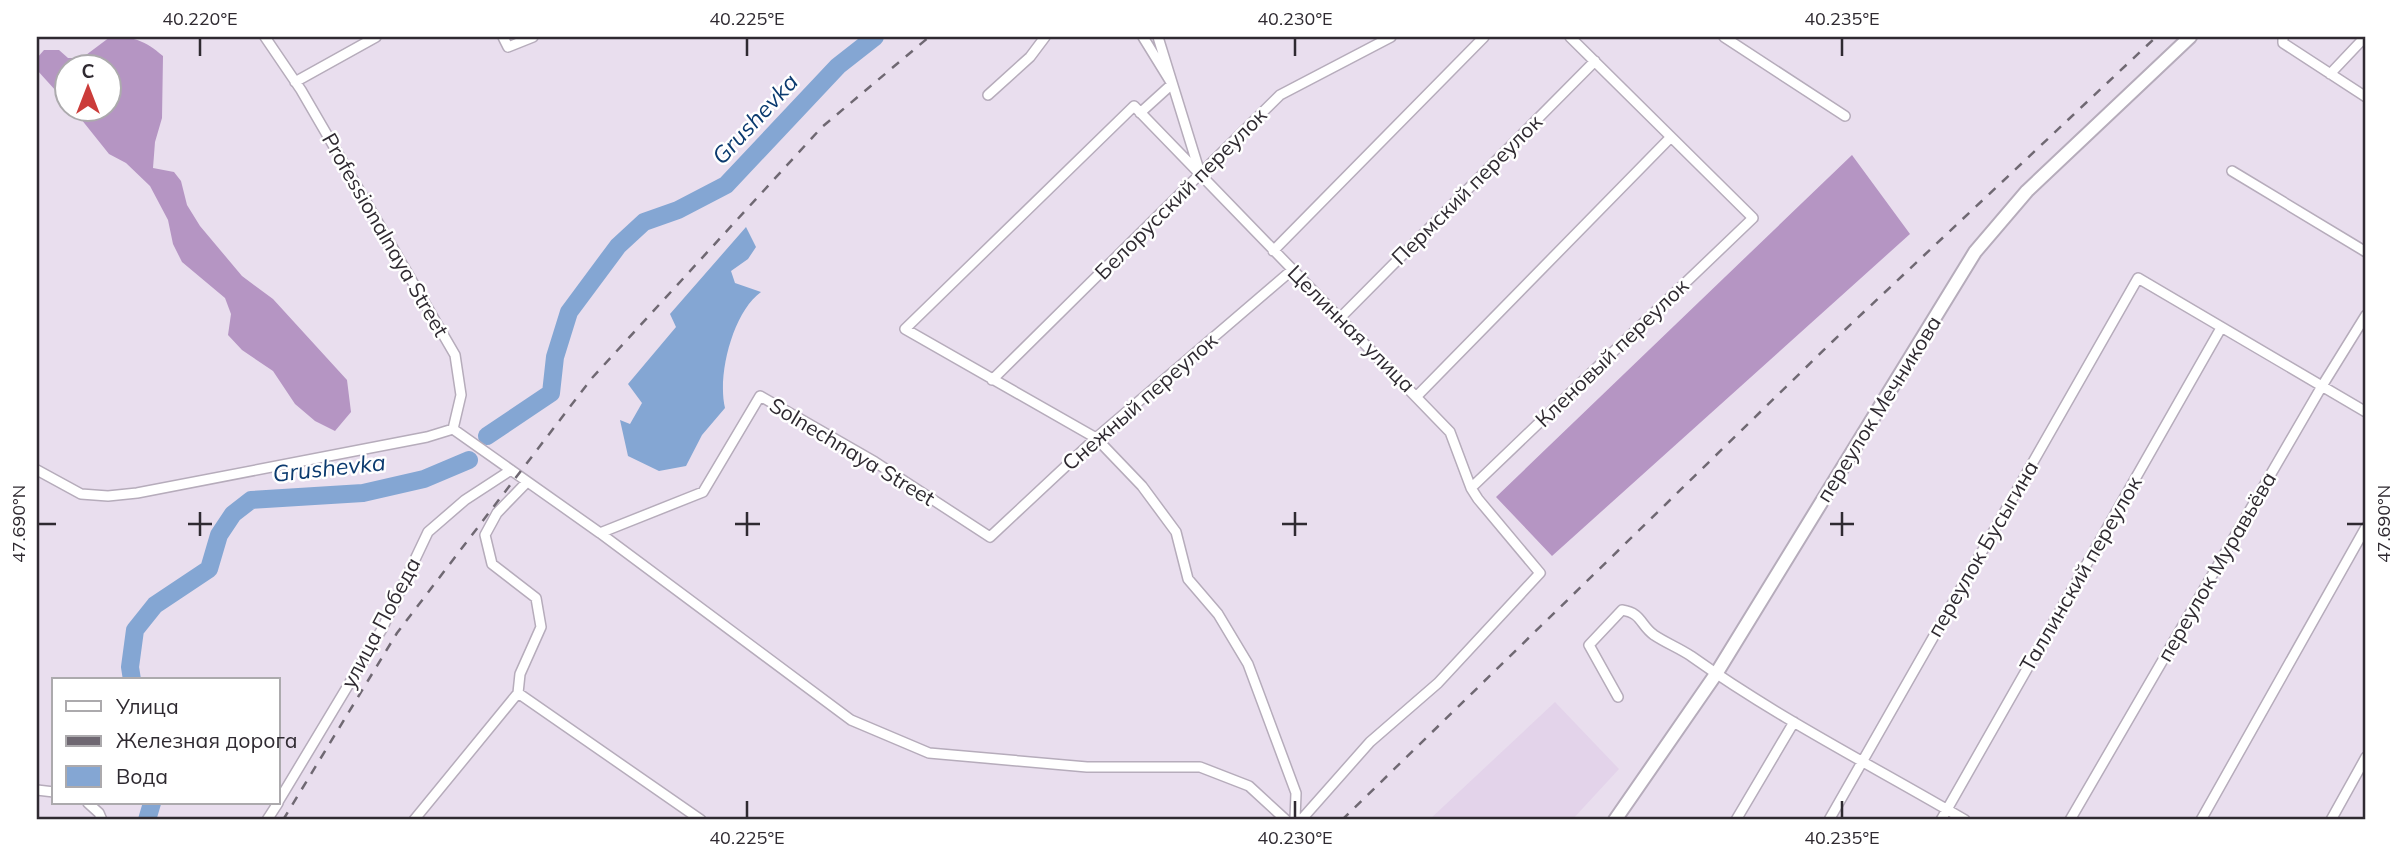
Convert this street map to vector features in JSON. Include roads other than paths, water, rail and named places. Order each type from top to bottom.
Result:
[{"type":"street","name":"Professionalnaya Street","points":[[265,37],[295,82],[455,355],[461,395],[453,429]]},
{"type":"street","points":[[295,82],[376,37]]},
{"type":"street","points":[[503,37],[508,47],[533,37]]},
{"type":"street","points":[[988,95],[1030,57],[1045,37]]},
{"type":"street","points":[[1143,37],[1172,84]]},
{"type":"street","points":[[1158,37],[1200,175]]},
{"type":"street","name":"Белорусский переулок","points":[[992,380],[1280,95],[1391,37]]},
{"type":"street","points":[[1273,251],[1484,37]]},
{"type":"street","points":[[1417,397],[1671,137],[1570,37]]},
{"type":"street","points":[[1724,37],[1845,116]]},
{"type":"street","name":"переулок Мечникова","points":[[1615,820],[1716,674],[1983,241],[2027,191],[2190,37]]},
{"type":"street","points":[[2283,37],[2283,43],[2366,97]]},
{"type":"street","points":[[2330,74],[2364,37]]},
{"type":"street","name":"Пермский переулок","points":[[1339,319],[1595,61]]},
{"type":"street","points":[[1172,84],[1137,109],[905,328],[1096,438],[1142,486],[1176,532],[1188,579],[1218,614],[1248,664],[1296,793],[1295,820]]},
{"type":"street","name":"Целинная улица","points":[[1137,109],[1450,432],[1471,488],[1541,573],[1438,683],[1370,743],[1301,820]]},
{"type":"street","name":"Кленовый переулок","points":[[1471,488],[1753,218],[1671,137]]},
{"type":"street","points":[[2232,171],[2366,252]]},
{"type":"street","name":"Снежный переулок","points":[[990,537],[1096,438],[1292,270]]},
{"type":"street","name":"переулок Бусыгина","points":[[1829,820],[2138,278],[2221,328]]},
{"type":"street","name":"переулок Муравьёва","points":[[2070,820],[2366,315]]},
{"type":"street","points":[[2221,328],[2366,412]]},
{"type":"street","name":"Таллинский переулок","points":[[1941,820],[2221,328]]},
{"type":"street","name":"Solnechnaya Street","points":[[600,533],[703,492],[760,397],[875,462],[990,537]]},
{"type":"street","points":[[37,470],[81,494],[118,495],[427,438],[453,429],[600,533],[851,720],[929,752],[1087,767],[1200,767],[1249,786],[1286,820]]},
{"type":"street","name":"улица Победа","points":[[280,800],[382,629],[428,532],[464,500],[511,470]]},
{"type":"street","points":[[415,820],[518,693],[520,674],[541,626],[536,598],[492,564],[485,535],[497,513],[527,482]]},
{"type":"street","points":[[2201,820],[2366,527]]},
{"type":"street","points":[[1618,697],[1589,645],[1622,610],[1634,612],[1653,634],[1672,643],[1716,674],[1794,722],[1965,820]]},
{"type":"street","points":[[518,693],[701,820]]},
{"type":"street","points":[[1736,820],[1794,722]]},
{"type":"street","points":[[2331,820],[2366,757]]},
{"type":"street","points":[[89,804],[103,820]]},
{"type":"street","name":"улица Победа","points":[[267,820],[277,804]]},
{"type":"water","points":[[746,227],[756,247],[748,259],[731,271],[735,283],[761,292],[742,314],[730,345],[723,379],[725,408],[702,435],[686,466],[659,471],[628,456],[620,420],[630,424],[642,403],[628,384],[676,327],[670,314]]},
{"type":"waterway","name":"Grushevka","points":[[487,436],[551,393],[555,357],[569,312],[618,246],[644,222],[678,210],[726,185],[838,66],[875,37]]},
{"type":"waterway","name":"Grushevka","points":[[132,678],[130,667],[135,630],[155,605],[209,569],[219,535],[233,514],[251,500],[363,493],[424,479],[469,460]]},
{"type":"waterway","name":"Grushevka","points":[[147,820],[152,804]]},
{"type":"railway","points":[[283,820],[397,633],[592,378],[822,127],[929,37]]},
{"type":"railway","points":[[1342,820],[1832,342],[2156,37]]}]
